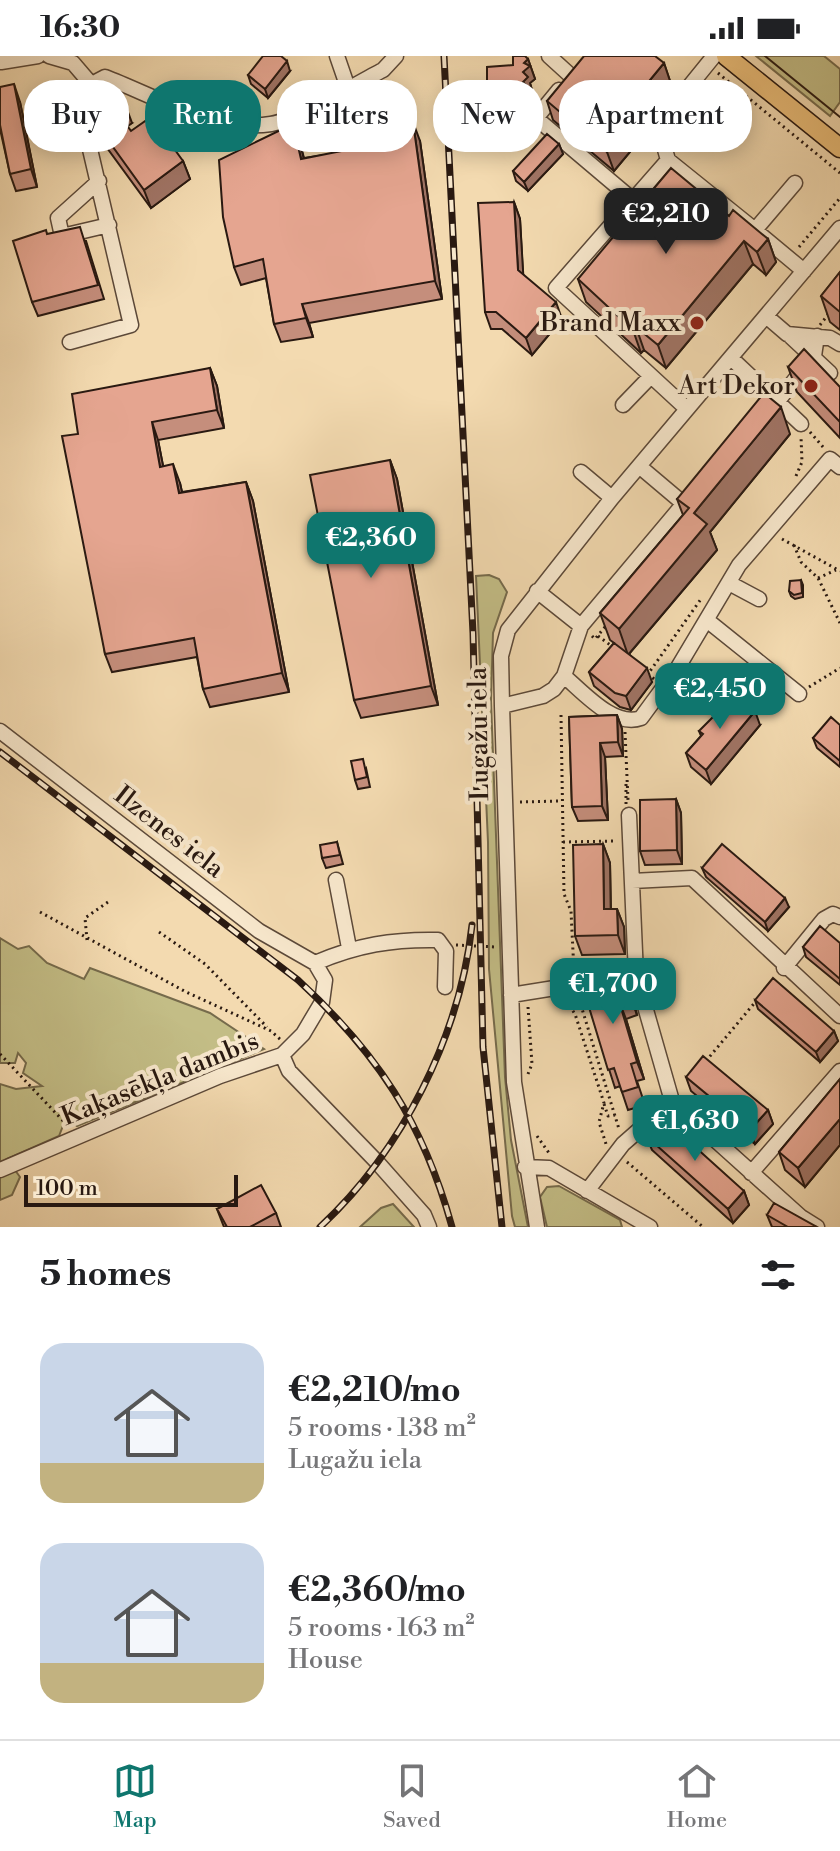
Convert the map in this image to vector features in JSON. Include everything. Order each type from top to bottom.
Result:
[{"type":"main road","points":[[726,56],[840,148]]},
{"type":"street","points":[[1,62],[38,56]]},
{"type":"street","points":[[49,56],[73,63],[88,80]]},
{"type":"street","points":[[337,56],[345,80]]},
{"type":"street","points":[[364,80],[383,70],[396,56]]},
{"type":"street","points":[[549,56],[576,71],[536,118],[633,200]]},
{"type":"street","points":[[710,60],[658,125],[668,160],[804,271]]},
{"type":"street","points":[[129,86],[224,121],[271,124],[277,121]]},
{"type":"street","points":[[70,342],[131,325],[92,152]]},
{"type":"street","points":[[668,160],[556,288],[687,409]]},
{"type":"street","points":[[99,181],[58,218],[62,236],[109,225]]},
{"type":"street","points":[[755,230],[795,183]]},
{"type":"street","name":"Lugažu iela","points":[[537,1227],[525,1167],[514,1082],[501,656],[508,630],[612,498],[840,228]]},
{"type":"street","points":[[766,316],[830,373]]},
{"type":"street","points":[[787,334],[817,336],[840,344]]},
{"type":"street","points":[[770,401],[814,356],[817,336]]},
{"type":"street","points":[[731,358],[770,401],[807,428]]},
{"type":"street","points":[[623,405],[651,376]]},
{"type":"street","points":[[564,676],[615,716],[627,721],[641,718],[708,621],[729,583],[766,534],[830,459],[840,467]]},
{"type":"street","points":[[639,466],[684,504]]},
{"type":"street","points":[[581,472],[612,498]]},
{"type":"street","points":[[502,706],[543,696],[564,676],[581,626],[704,479]]},
{"type":"street","points":[[665,526],[680,539]]},
{"type":"street","points":[[729,583],[759,599]]},
{"type":"street","points":[[537,591],[581,626]]},
{"type":"street","points":[[708,621],[799,694]]},
{"type":"street","name":"Ilzenes iela","points":[[0,731],[259,931],[315,963]]},
{"type":"street","points":[[629,811],[636,975],[672,1101],[751,1173],[817,1227]]},
{"type":"street","points":[[632,881],[692,878],[784,968],[840,1016]]},
{"type":"street","points":[[336,880],[349,948]]},
{"type":"street","points":[[784,968],[824,919],[833,914],[840,917]]},
{"type":"street","points":[[315,963],[349,948],[395,939],[438,940],[446,951],[445,987]]},
{"type":"street","name":"Kaķasēkļa dambis","points":[[0,1170],[220,1076],[286,1052],[303,1034],[322,1002],[325,980],[315,963]]},
{"type":"street","points":[[511,995],[636,975]]},
{"type":"street","points":[[286,1052],[289,1071],[377,1162],[424,1215],[429,1227]]},
{"type":"street","points":[[751,1173],[840,1071]]},
{"type":"street","points":[[587,1191],[616,1153],[672,1101]]},
{"type":"street","points":[[525,1167],[549,1168],[633,1222],[650,1227]]},
{"type":"path","points":[[710,60],[840,173]]},
{"type":"path","points":[[789,258],[840,198]]},
{"type":"path","points":[[817,336],[821,323],[834,308],[836,310]]},
{"type":"path","points":[[807,428],[818,439]]},
{"type":"path","points":[[792,485],[802,462],[807,428]]},
{"type":"path","points":[[766,534],[794,545],[839,570]]},
{"type":"path","points":[[794,545],[801,562],[818,578],[840,623]]},
{"type":"path","points":[[818,578],[839,570]]},
{"type":"path","points":[[581,626],[595,639],[608,624]]},
{"type":"path","points":[[598,636],[623,655]]},
{"type":"path","points":[[799,694],[840,668]]},
{"type":"path","points":[[561,715],[564,894],[571,911],[574,969]]},
{"type":"path","points":[[627,721],[625,744],[629,811]]},
{"type":"path","points":[[625,744],[632,737]]},
{"type":"path","points":[[627,778],[629,811]]},
{"type":"path","points":[[504,802],[562,800]]},
{"type":"path","points":[[563,842],[629,840]]},
{"type":"path","points":[[87,940],[85,918],[108,902]]},
{"type":"path","points":[[40,912],[87,940],[271,1031]]},
{"type":"path","points":[[159,932],[205,964],[271,1031],[286,1052]]},
{"type":"path","points":[[446,951],[458,945],[509,948]]},
{"type":"path","points":[[566,986],[565,1000],[575,1014],[608,1116],[615,1115]]},
{"type":"path","points":[[527,993],[532,1064],[527,1079]]},
{"type":"path","points":[[579,997],[618,1123]]},
{"type":"path","points":[[702,1066],[759,998]]},
{"type":"path","points":[[0,1054],[68,1126],[75,1139]]},
{"type":"path","points":[[604,1103],[599,1122],[607,1146],[703,1227]]},
{"type":"path","points":[[533,1127],[558,1162]]},
{"type":"shaded area","points":[[756,56],[824,56],[840,69],[840,102],[830,116]]},
{"type":"shaded area","points":[[489,575],[499,579],[507,592],[493,633],[491,701],[505,1077],[511,1140],[528,1227],[515,1227],[512,1216],[489,969],[488,842],[476,576]]},
{"type":"shaded area","points":[[0,938],[18,949],[29,946],[47,963],[84,979],[90,968],[210,1013],[264,1049],[77,1126],[66,1118],[59,1136],[7,1159],[20,1177],[12,1195],[0,1200],[0,1084],[16,1089],[42,1086],[23,1073],[26,1063],[18,1053],[15,1063],[0,1063]]},
{"type":"shaded area","points":[[559,1186],[620,1220],[622,1227],[547,1227],[540,1197],[547,1187]]},
{"type":"shaded area","points":[[393,1204],[414,1227],[360,1227],[381,1208]]},
{"type":"building","points":[[263,56],[281,56],[287,61],[265,89],[261,80],[254,80],[248,75]]},
{"type":"building","points":[[513,56],[528,59],[524,63],[530,66],[523,72],[528,77],[525,80],[487,80],[487,67],[513,65]]},
{"type":"building","points":[[584,56],[655,56],[664,63],[650,80],[564,80]]},
{"type":"building","points":[[14,84],[24,134],[24,152],[28,152],[31,169],[10,174],[0,125],[0,87]]},
{"type":"building","points":[[559,86],[559,111],[547,101]]},
{"type":"building","points":[[145,121],[145,152],[176,152],[183,161],[144,190],[117,152],[129,152],[129,128],[131,131]]},
{"type":"building","points":[[277,132],[277,152],[299,152],[301,159],[336,152],[417,151],[435,281],[302,304],[306,318],[274,324],[263,259],[234,267],[223,217],[219,160],[235,152],[261,152],[261,140]]},
{"type":"building","points":[[547,134],[559,144],[524,182],[513,171],[530,152],[543,152],[543,138]]},
{"type":"building","points":[[671,168],[729,216],[733,210],[768,239],[757,252],[744,241],[658,345],[636,327],[633,330],[578,279]]},
{"type":"building","points":[[514,202],[518,270],[556,302],[526,338],[496,312],[485,312],[478,203]]},
{"type":"building","points":[[80,227],[98,285],[32,302],[13,241],[46,230],[47,234]]},
{"type":"building","points":[[840,272],[840,312],[821,296]]},
{"type":"building","points":[[804,349],[840,387],[840,422],[788,367]]},
{"type":"building","points":[[210,368],[217,410],[152,422],[160,467],[173,464],[179,493],[246,482],[282,673],[203,689],[194,638],[105,654],[62,436],[78,434],[72,394]]},
{"type":"building","points":[[764,393],[781,407],[694,513],[707,524],[619,629],[600,613],[689,508],[677,499]]},
{"type":"building","points":[[390,460],[431,686],[354,700],[310,475]]},
{"type":"building","points":[[801,580],[802,593],[794,595],[789,591],[790,581]]},
{"type":"building","points":[[614,643],[647,668],[626,696],[615,693],[589,672]]},
{"type":"building","points":[[736,694],[755,711],[706,770],[686,753],[703,734],[699,731]]},
{"type":"building","points":[[617,715],[618,742],[600,743],[602,806],[572,807],[569,717]]},
{"type":"building","points":[[831,717],[840,725],[840,761],[813,738]]},
{"type":"building","points":[[363,759],[367,777],[355,780],[351,761]]},
{"type":"building","points":[[676,799],[677,850],[640,851],[640,800]]},
{"type":"building","points":[[337,842],[340,855],[322,858],[320,845]]},
{"type":"building","points":[[603,844],[604,909],[617,909],[618,935],[575,936],[573,845]]},
{"type":"building","points":[[722,844],[785,898],[765,922],[702,868]]},
{"type":"building","points":[[820,926],[840,943],[840,979],[803,947]]},
{"type":"building","points":[[623,971],[631,998],[619,1001],[637,1062],[631,1064],[638,1087],[622,1092],[614,1068],[608,1070],[582,984]]},
{"type":"building","points":[[773,978],[834,1031],[816,1052],[755,1000]]},
{"type":"building","points":[[703,1056],[768,1110],[750,1130],[686,1077]]},
{"type":"building","points":[[840,1079],[840,1119],[798,1168],[779,1152]]},
{"type":"building","points":[[663,1118],[744,1191],[728,1209],[646,1136]]},
{"type":"building","points":[[261,1185],[276,1213],[250,1227],[227,1227],[217,1209]]},
{"type":"building","points":[[774,1203],[817,1227],[788,1227],[767,1215]]},
{"type":"tram line","points":[[765,56],[840,117]]},
{"type":"railway","points":[[444,56],[473,633],[483,1047],[502,1227]]},
{"type":"railway","points":[[0,752],[298,980],[352,1035],[412,1122],[452,1227]]},
{"type":"railway","points":[[320,1227],[350,1197],[377,1163],[422,1089],[455,1008],[472,925]]},
{"type":"place","name":"Brand Maxx","points":[[697,323]]},
{"type":"place","name":"Art Dekor","points":[[811,386]]}]
